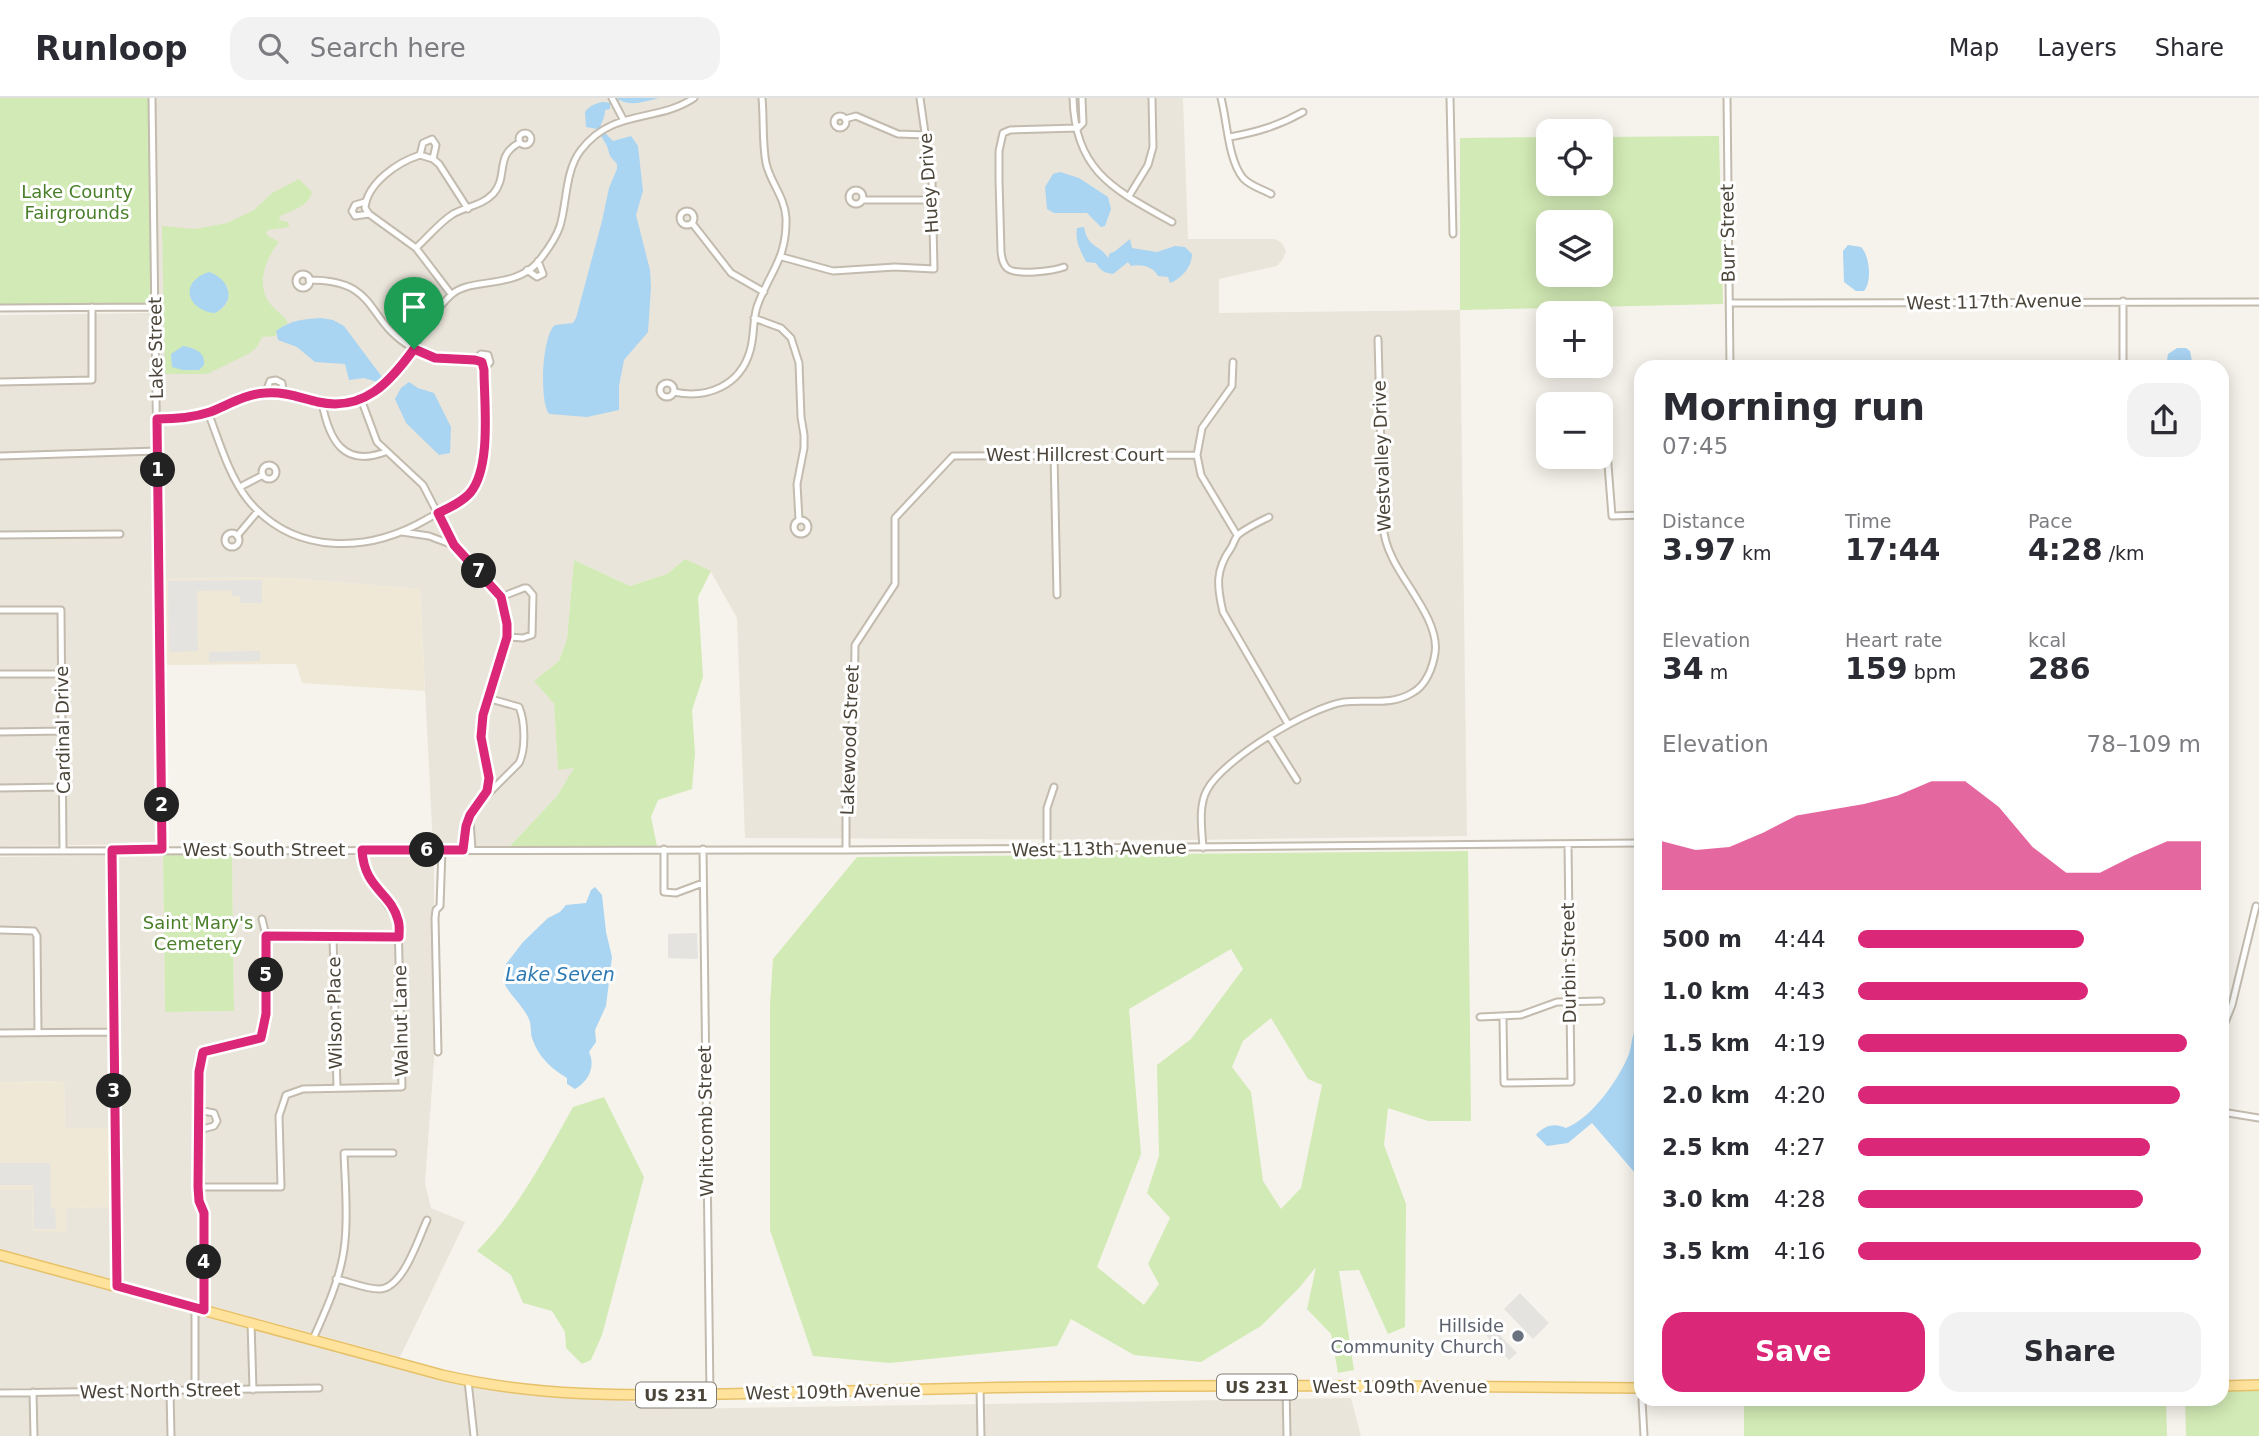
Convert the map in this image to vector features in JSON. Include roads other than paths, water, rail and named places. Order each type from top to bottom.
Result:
[{"type":"main road","name":"West 109th Avenue","points":[[0,1255],[468,1381],[593,1394],[980,1388],[1634,1388]]},
{"type":"main road","points":[[2229,1386],[2259,1385]]},
{"type":"street","name":"Lake Street","points":[[152,98],[162,849]]},
{"type":"street","points":[[612,98],[623,119]]},
{"type":"street","points":[[157,419],[181,419],[266,392],[283,393],[322,403],[361,399],[379,390],[394,377],[434,315],[451,294],[469,286],[495,283],[519,275],[538,261],[559,229],[573,164],[581,150],[609,126],[623,119],[676,107],[694,98]]},
{"type":"street","points":[[674,393],[708,393],[726,385],[737,376],[750,352],[754,318],[782,257],[786,214],[766,161],[762,98]]},
{"type":"street","name":"Huey Drive","points":[[782,257],[833,271],[895,267],[934,269],[933,200],[920,98]]},
{"type":"street","points":[[1073,98],[1074,123],[1078,128],[1079,143],[1093,169],[1129,197],[1172,222]]},
{"type":"street","points":[[1064,267],[1053,271],[1011,271],[1005,266],[1000,252],[999,151],[1003,133],[1010,130],[1078,128],[1083,123],[1082,98]]},
{"type":"street","points":[[1129,197],[1148,165],[1153,147],[1152,98]]},
{"type":"street","points":[[1221,98],[1236,166],[1243,178],[1271,194]]},
{"type":"street","points":[[1450,98],[1453,234]]},
{"type":"street","name":"Burr Street","points":[[1727,98],[1730,360]]},
{"type":"street","points":[[1230,137],[1263,131],[1303,112]]},
{"type":"street","points":[[845,119],[856,116],[898,134],[926,135]]},
{"type":"street","points":[[420,155],[423,143],[432,139],[436,145],[433,159]]},
{"type":"street","points":[[416,248],[453,214],[480,204],[493,194],[500,184],[504,157],[508,149],[519,142]]},
{"type":"street","points":[[451,294],[416,248],[369,215],[365,205],[376,184],[409,159],[420,155],[439,164],[468,209]]},
{"type":"street","points":[[862,200],[933,200]]},
{"type":"street","points":[[365,205],[355,205],[352,211],[355,216],[369,215]]},
{"type":"street","points":[[692,223],[731,273],[764,292]]},
{"type":"street","points":[[527,270],[537,277],[543,274],[538,261]]},
{"type":"street","points":[[309,280],[330,280],[351,287],[368,299],[383,325],[397,339],[414,349],[435,358],[479,361]]},
{"type":"street","points":[[2123,301],[2123,360]]},
{"type":"street","name":"West 117th Avenue","points":[[1729,303],[2259,302]]},
{"type":"street","points":[[0,382],[92,380],[92,307]]},
{"type":"street","points":[[0,308],[155,307]]},
{"type":"street","points":[[754,318],[781,328],[791,338],[799,363],[804,435],[797,484],[799,520]]},
{"type":"street","name":"Westvalley Drive","points":[[1203,848],[1201,816],[1205,792],[1217,774],[1233,759],[1288,724],[1325,707],[1343,702],[1388,701],[1413,693],[1431,670],[1436,652],[1435,636],[1392,558],[1381,517],[1378,339]]},
{"type":"street","points":[[208,412],[240,487],[258,511],[280,528],[296,536],[340,545],[361,544],[416,526],[454,506],[471,492],[482,472],[484,370],[479,361],[481,354],[488,355],[490,362],[484,370]]},
{"type":"street","points":[[1233,362],[1233,386],[1202,428],[1197,454],[1201,475],[1237,535]]},
{"type":"street","points":[[266,392],[270,381],[276,380],[282,383],[283,393]]},
{"type":"street","points":[[361,399],[371,429],[385,452],[423,485],[454,545],[501,597],[507,615],[507,637],[483,715],[481,737],[489,778],[487,791],[469,817],[463,850]]},
{"type":"street","points":[[322,403],[328,429],[335,443],[345,452],[372,457],[385,452]]},
{"type":"street","points":[[0,456],[157,451]]},
{"type":"street","points":[[1054,454],[1057,595]]},
{"type":"street","name":"West Hillcrest Court","points":[[953,456],[1197,454]]},
{"type":"street","name":"Lakewood Street","points":[[846,850],[846,782],[854,706],[855,645],[895,584],[895,518],[953,456]]},
{"type":"street","points":[[1608,469],[1612,516],[1634,515]]},
{"type":"street","points":[[240,487],[262,475]]},
{"type":"street","points":[[237,536],[258,511]]},
{"type":"street","points":[[1269,517],[1237,535],[1233,546],[1223,557],[1218,575],[1218,593],[1223,612],[1288,724]]},
{"type":"street","points":[[399,532],[429,536],[454,545]]},
{"type":"street","points":[[0,535],[120,534]]},
{"type":"street","points":[[501,597],[524,588],[533,595],[532,635],[523,638],[507,637]]},
{"type":"street","name":"Cardinal Drive","points":[[0,610],[61,610],[64,850]]},
{"type":"street","points":[[0,674],[62,674]]},
{"type":"street","points":[[480,802],[522,758],[522,713],[519,707],[487,698]]},
{"type":"street","points":[[0,732],[62,731]]},
{"type":"street","points":[[1270,737],[1297,780]]},
{"type":"street","points":[[489,778],[505,777]]},
{"type":"street","points":[[0,788],[64,787]]},
{"type":"street","points":[[1047,849],[1047,808],[1054,787]]},
{"type":"street","points":[[469,817],[472,850]]},
{"type":"street","name":"West 113th Avenue","points":[[472,850],[1047,849],[1634,843]]},
{"type":"street","name":"Durbin Street","points":[[1503,1018],[1504,1083],[1571,1082],[1568,844]]},
{"type":"street","points":[[664,849],[664,892],[676,893],[703,883]]},
{"type":"street","name":"Whitcomb Street","points":[[703,849],[710,1394]]},
{"type":"street","points":[[112,850],[117,1286]]},
{"type":"street","name":"Walnut Lane","points":[[198,1187],[281,1187],[279,1116],[286,1095],[303,1089],[402,1087],[398,919],[370,881],[363,866],[362,850]]},
{"type":"street","points":[[439,1052],[435,918],[436,910],[440,906],[442,850]]},
{"type":"street","name":"West South Street","points":[[0,851],[472,850]]},
{"type":"street","points":[[2229,1012],[2256,906]]},
{"type":"street","points":[[195,1391],[204,1213],[199,1201],[198,1187],[199,1072],[203,1052],[261,1038],[266,1014],[266,936],[262,919]]},
{"type":"street","points":[[0,930],[29,930],[34,931],[37,936],[38,1033]]},
{"type":"street","points":[[266,936],[399,937]]},
{"type":"street","name":"Wilson Place","points":[[333,937],[337,1088]]},
{"type":"street","points":[[1480,1017],[1521,1016],[1546,1005],[1601,1001]]},
{"type":"street","points":[[0,1033],[113,1032]]},
{"type":"street","points":[[198,1110],[214,1113],[217,1121],[214,1126],[199,1130]]},
{"type":"street","points":[[2229,1113],[2259,1118]]},
{"type":"street","points":[[313,1339],[330,1301],[345,1240],[344,1153],[393,1153]]},
{"type":"street","points":[[336,1279],[378,1289],[392,1285],[400,1276],[427,1220]]},
{"type":"street","points":[[251,1322],[253,1390]]},
{"type":"street","points":[[468,1381],[474,1436]]},
{"type":"street","points":[[1286,1387],[1287,1436]]},
{"type":"street","name":"West North Street","points":[[0,1393],[319,1388]]},
{"type":"street","points":[[980,1388],[981,1436]]},
{"type":"street","points":[[170,1391],[171,1436]]},
{"type":"street","points":[[33,1392],[34,1436]]},
{"type":"street","points":[[1642,1406],[1644,1436]]},
{"type":"water","points":[[618,98],[659,98],[634,103],[620,100],[605,110],[601,125],[613,141],[631,136],[638,146],[643,191],[636,215],[650,270],[648,332],[624,360],[619,386],[619,410],[587,417],[549,414],[543,383],[547,341],[555,325],[573,323],[576,318],[609,188],[617,169],[617,164],[610,156],[597,129],[586,127],[585,112],[596,104],[609,103]]},
{"type":"water","points":[[1060,172],[1079,178],[1108,197],[1111,209],[1105,226],[1101,227],[1087,213],[1054,213],[1047,209],[1045,187],[1053,174]]},
{"type":"water","points":[[1084,227],[1091,243],[1108,258],[1110,253],[1130,239],[1132,248],[1157,252],[1175,246],[1185,247],[1192,254],[1190,263],[1178,279],[1170,283],[1168,277],[1158,276],[1146,266],[1131,266],[1128,262],[1113,274],[1107,273],[1096,263],[1086,262],[1077,237],[1077,228]]},
{"type":"water","points":[[1848,245],[1861,247],[1866,256],[1869,275],[1864,291],[1856,291],[1844,282],[1843,251]]},
{"type":"water","points":[[209,272],[222,280],[228,291],[226,303],[215,313],[198,307],[190,295],[193,282]]},
{"type":"water","points":[[321,318],[344,326],[382,377],[377,382],[364,378],[349,380],[345,364],[315,362],[297,347],[278,340],[276,331],[287,324]]},
{"type":"water","points":[[183,346],[195,349],[203,357],[204,365],[199,370],[172,367],[171,354]]},
{"type":"water","points":[[2177,348],[2186,348],[2190,351],[2192,360],[2167,360],[2168,354]]},
{"type":"water","points":[[409,382],[434,393],[451,427],[450,453],[439,455],[406,423],[395,399],[401,388]]},
{"type":"water","name":"Lake Seven","points":[[595,887],[602,895],[612,957],[606,1006],[595,1030],[596,1042],[589,1052],[591,1068],[584,1082],[575,1089],[567,1084],[567,1078],[551,1066],[538,1051],[528,1017],[505,985],[505,971],[506,964],[523,942],[548,918],[560,912],[566,905],[586,903]]},
{"type":"water","points":[[1634,1033],[1634,1172],[1592,1123],[1568,1143],[1547,1146],[1536,1135],[1550,1126],[1566,1128],[1585,1116],[1604,1097],[1629,1054]]},
{"type":"place","name":"Hillside Community Church","points":[[1518,1336]]},
{"type":"park label","name":"Lake County Fairgrounds","points":[[77,202]]},
{"type":"park label","name":"Saint Mary's Cemetery","points":[[198,933]]}]
